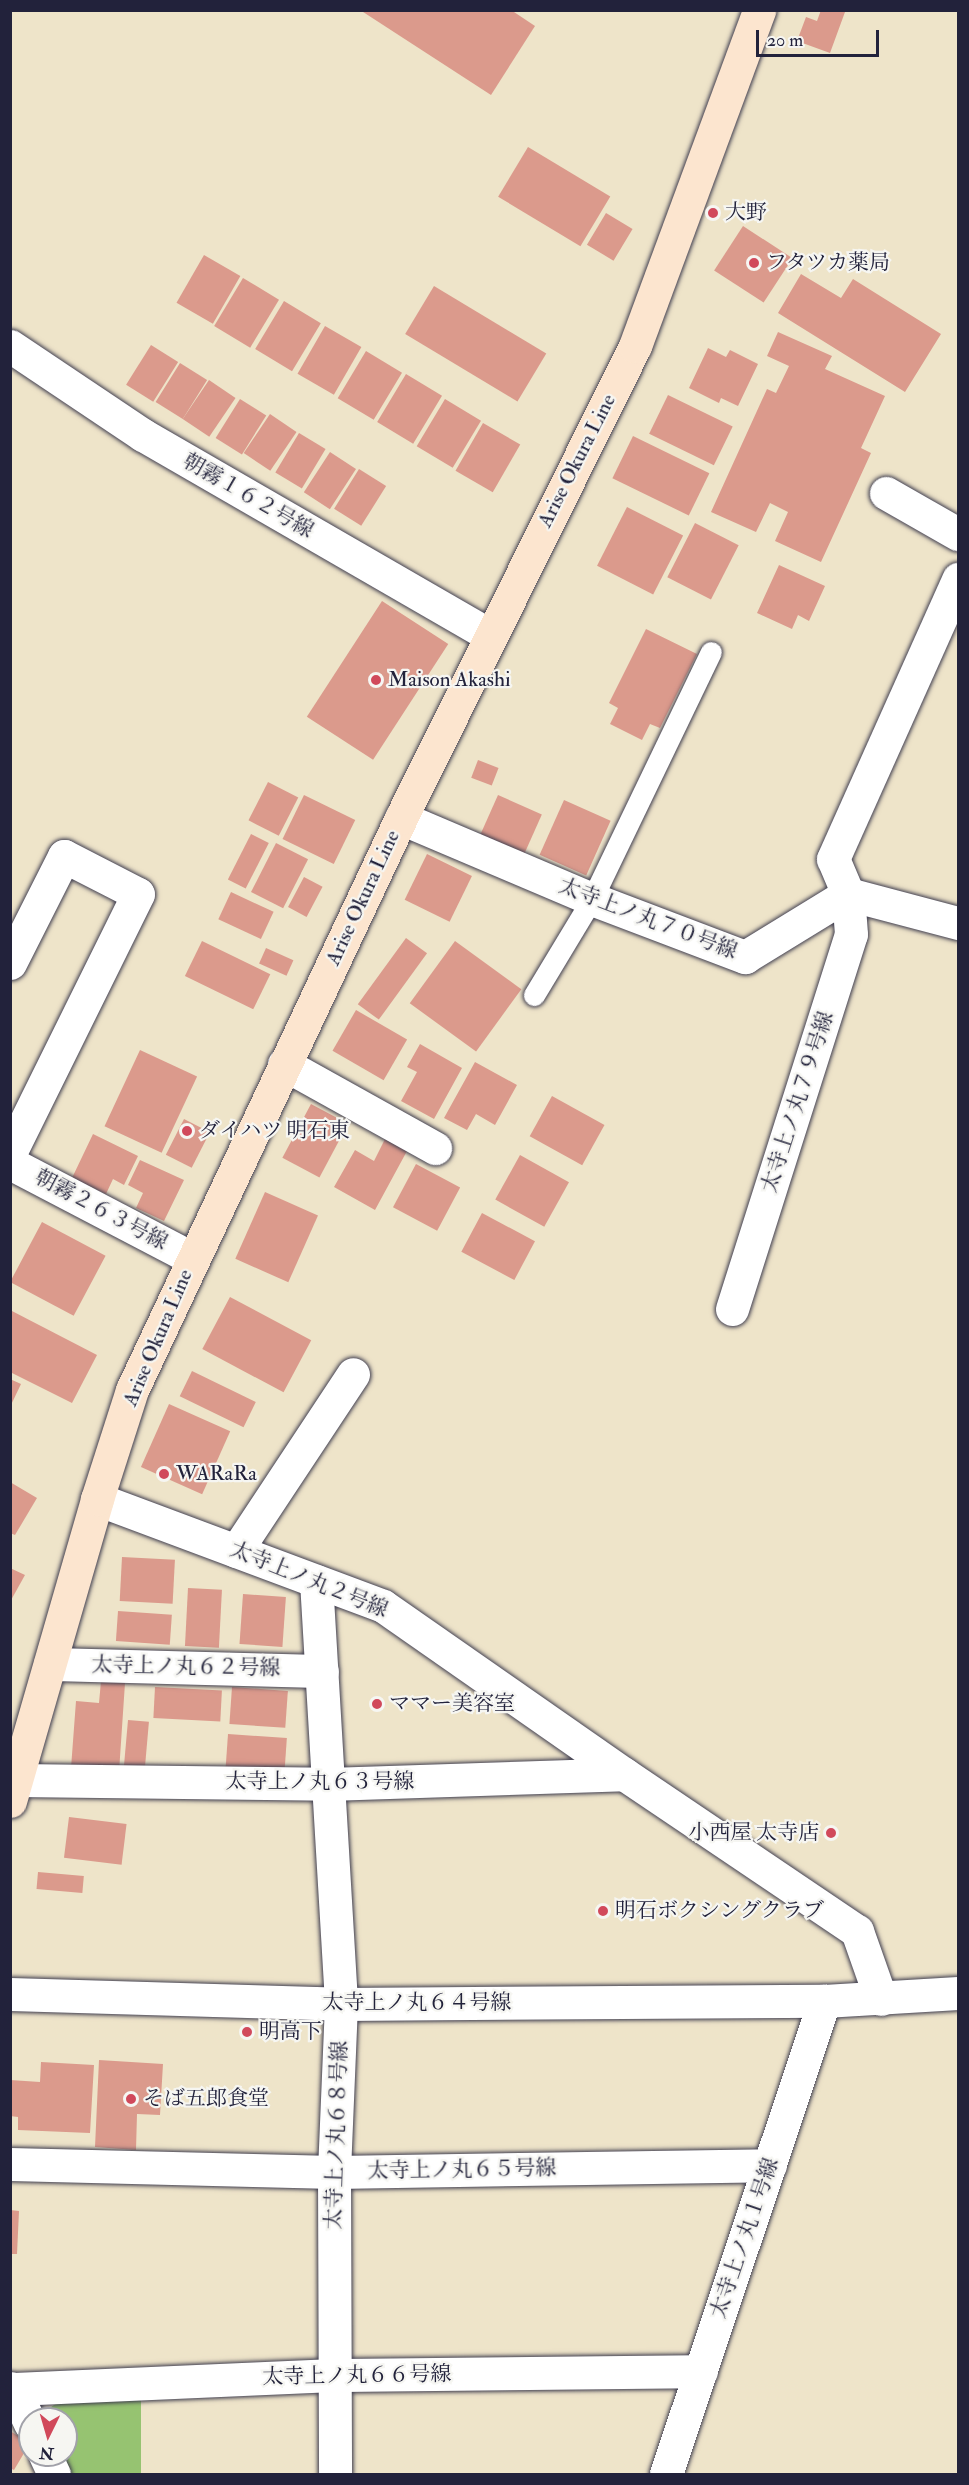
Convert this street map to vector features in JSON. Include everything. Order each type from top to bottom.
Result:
[{"type":"main road","name":"Arise Okura Line","points":[[13,1790],[132,1390],[192,1258],[401,818],[635,346],[759,10]]},
{"type":"street","name":"朝霧１６２号線","points":[[10,346],[143,435],[490,635]]},
{"type":"street","points":[[886,493],[958,534]]},
{"type":"street","name":"太寺上ノ丸７９号線","points":[[732,1309],[851,934],[848,894],[833,859],[958,579]]},
{"type":"street","name":"太寺上ノ丸７０号線","points":[[401,818],[591,898],[745,957],[848,894]]},
{"type":"street","points":[[10,963],[64,856],[138,894],[10,1154]]},
{"type":"street","points":[[848,894],[958,923]]},
{"type":"street","points":[[284,1064],[435,1148]]},
{"type":"street","name":"朝霧２６３号線","points":[[10,1163],[192,1258]]},
{"type":"street","points":[[236,1551],[353,1374]]},
{"type":"street","name":"太寺上ノ丸２号線","points":[[98,1499],[383,1606],[624,1774],[857,1931],[881,1999]]},
{"type":"street","name":"太寺上ノ丸６８号線","points":[[316,1581],[341,2004],[334,2172],[335,2475]]},
{"type":"street","name":"太寺上ノ丸６２号線","points":[[50,1664],[322,1671]]},
{"type":"street","name":"太寺上ノ丸６３号線","points":[[13,1790],[328,1784],[624,1774]]},
{"type":"street","points":[[881,1999],[958,1993]]},
{"type":"street","name":"太寺上ノ丸６４号線","points":[[10,1994],[341,2004],[881,1999]]},
{"type":"street","name":"太寺上ノ丸１号線","points":[[666,2475],[824,2001]]},
{"type":"street","name":"太寺上ノ丸６５号線","points":[[10,2164],[334,2172],[770,2165]]},
{"type":"street","name":"太寺上ノ丸６６号線","points":[[12,2388],[334,2375],[701,2371]]},
{"type":"street","points":[[12,2388],[22,2407]]},
{"type":"lane","points":[[534,995],[591,898],[711,652]]},
{"type":"green space","points":[[141,2398],[141,2474],[69,2474],[66,2467],[78,2467],[78,2407],[51,2407],[61,2400]]},
{"type":"building","points":[[360,10],[511,10],[535,26],[491,95]]},
{"type":"building","points":[[821,10],[845,12],[830,53],[797,41],[806,17],[817,21]]},
{"type":"building","points":[[528,147],[610,196],[580,246],[498,197]]},
{"type":"building","points":[[606,213],[633,229],[614,261],[587,245]]},
{"type":"building","points":[[743,226],[792,258],[764,303],[714,270]]},
{"type":"building","points":[[204,255],[240,276],[213,324],[177,303]]},
{"type":"building","points":[[801,274],[841,298],[853,279],[941,334],[905,392],[778,313]]},
{"type":"building","points":[[243,278],[279,300],[250,348],[214,326]]},
{"type":"building","points":[[434,286],[546,353],[517,401],[405,334]]},
{"type":"building","points":[[284,301],[321,323],[292,371],[255,349]]},
{"type":"building","points":[[325,326],[361,347],[334,395],[298,374]]},
{"type":"building","points":[[778,332],[832,356],[825,369],[885,396],[861,448],[871,453],[821,562],[775,541],[788,512],[770,503],[756,532],[711,512],[767,389],[776,393],[789,366],[767,356]]},
{"type":"building","points":[[151,345],[178,362],[153,402],[126,385]]},
{"type":"building","points":[[708,348],[726,357],[730,350],[758,364],[738,406],[721,398],[719,403],[689,388]]},
{"type":"building","points":[[366,351],[402,373],[374,420],[338,398]]},
{"type":"building","points":[[180,363],[207,380],[183,419],[156,402]]},
{"type":"building","points":[[406,374],[442,396],[413,444],[377,422]]},
{"type":"building","points":[[209,380],[236,398],[209,437],[183,419]]},
{"type":"building","points":[[668,395],[733,427],[714,465],[649,434]]},
{"type":"building","points":[[240,399],[266,415],[242,454],[216,438]]},
{"type":"building","points":[[445,399],[481,421],[453,468],[417,446]]},
{"type":"building","points":[[270,414],[297,432],[270,471],[244,453]]},
{"type":"building","points":[[483,423],[520,444],[493,492],[456,471]]},
{"type":"building","points":[[299,433],[326,449],[302,488],[275,472]]},
{"type":"building","points":[[633,436],[709,473],[689,516],[612,478]]},
{"type":"building","points":[[330,452],[356,469],[330,509],[304,492]]},
{"type":"building","points":[[359,469],[386,486],[361,526],[334,509]]},
{"type":"building","points":[[627,507],[683,536],[653,594],[597,566]]},
{"type":"building","points":[[695,523],[739,545],[711,600],[667,577]]},
{"type":"building","points":[[779,565],[825,586],[809,621],[798,615],[792,629],[757,613]]},
{"type":"building","name":"Maison Akashi","points":[[382,601],[448,644],[373,760],[307,717]]},
{"type":"building","points":[[646,629],[697,654],[660,728],[650,724],[642,740],[610,724],[618,708],[609,703]]},
{"type":"building","points":[[478,760],[499,768],[492,786],[471,778]]},
{"type":"building","points":[[268,782],[298,797],[279,836],[248,820]]},
{"type":"building","points":[[304,795],[355,820],[334,864],[283,839]]},
{"type":"building","points":[[498,795],[542,815],[523,857],[479,837]]},
{"type":"building","points":[[564,800],[611,821],[586,876],[540,855]]},
{"type":"building","points":[[251,834],[269,843],[246,889],[228,879]]},
{"type":"building","points":[[276,843],[308,859],[283,908],[251,892]]},
{"type":"building","points":[[427,854],[472,876],[450,922],[405,900]]},
{"type":"building","points":[[304,877],[323,887],[307,917],[288,907]]},
{"type":"building","points":[[231,892],[274,912],[261,939],[218,919]]},
{"type":"building","points":[[406,938],[427,953],[379,1020],[358,1004]]},
{"type":"building","points":[[202,941],[270,974],[253,1009],[185,976]]},
{"type":"building","points":[[455,941],[521,989],[476,1051],[410,1003]]},
{"type":"building","points":[[266,948],[293,960],[286,976],[259,964]]},
{"type":"building","points":[[356,1010],[407,1040],[384,1080],[333,1051]]},
{"type":"building","points":[[420,1044],[462,1068],[434,1119],[401,1101],[417,1072],[407,1067]]},
{"type":"building","points":[[140,1050],[197,1077],[162,1153],[105,1126]]},
{"type":"building","points":[[475,1062],[517,1085],[495,1125],[476,1114],[467,1130],[444,1118]]},
{"type":"building","points":[[552,1096],[604,1125],[582,1165],[530,1136]]},
{"type":"building","points":[[311,1104],[348,1124],[319,1178],[282,1158]]},
{"type":"building","points":[[184,1119],[210,1132],[192,1168],[166,1155]]},
{"type":"building","points":[[93,1134],[138,1156],[124,1185],[113,1179],[106,1194],[72,1178]]},
{"type":"building","points":[[385,1139],[407,1151],[375,1210],[334,1187],[355,1150],[374,1161]]},
{"type":"building","points":[[520,1155],[569,1182],[544,1227],[495,1200]]},
{"type":"building","points":[[140,1160],[184,1180],[164,1221],[136,1208],[143,1193],[128,1185]]},
{"type":"building","points":[[416,1164],[460,1187],[437,1231],[393,1207]]},
{"type":"building","points":[[265,1192],[318,1216],[288,1282],[235,1259]]},
{"type":"building","points":[[482,1213],[535,1241],[514,1280],[461,1252]]},
{"type":"building","points":[[42,1222],[106,1256],[74,1316],[10,1282]]},
{"type":"building","points":[[230,1297],[311,1340],[284,1392],[202,1349]]},
{"type":"building","points":[[10,1310],[97,1355],[72,1403],[10,1372]]},
{"type":"building","points":[[192,1371],[256,1402],[244,1427],[180,1396]]},
{"type":"building","points":[[10,1379],[21,1384],[10,1407]]},
{"type":"building","points":[[169,1404],[230,1431],[202,1494],[141,1467]]},
{"type":"building","points":[[10,1482],[37,1498],[15,1535],[10,1533]]},
{"type":"building","points":[[122,1557],[175,1560],[173,1604],[120,1601]]},
{"type":"building","points":[[10,1568],[25,1575],[10,1602]]},
{"type":"building","points":[[188,1588],[222,1590],[219,1648],[185,1646]]},
{"type":"building","points":[[243,1594],[286,1597],[282,1647],[240,1644]]},
{"type":"building","points":[[118,1611],[172,1615],[170,1645],[116,1641]]},
{"type":"building","points":[[101,1681],[125,1683],[119,1772],[71,1768],[76,1701],[99,1703]]},
{"type":"building","points":[[155,1687],[222,1691],[220,1721],[153,1718]]},
{"type":"building","points":[[232,1687],[288,1691],[285,1728],[229,1724]]},
{"type":"building","points":[[128,1720],[149,1722],[144,1773],[124,1771]]},
{"type":"building","points":[[228,1734],[287,1738],[284,1773],[226,1769]]},
{"type":"building","points":[[69,1817],[127,1824],[122,1865],[64,1858]]},
{"type":"building","points":[[38,1872],[84,1876],[82,1893],[37,1889]]},
{"type":"building","points":[[99,2060],[163,2064],[160,2115],[137,2114],[136,2150],[95,2147]]},
{"type":"building","points":[[41,2062],[94,2065],[90,2133],[18,2130],[18,2117],[10,2116],[10,2080],[40,2082]]},
{"type":"building","points":[[10,2210],[19,2211],[17,2254],[10,2254]]},
{"type":"building","points":[[10,2431],[18,2436],[18,2463],[14,2470],[10,2468]]},
{"type":"place","name":"大野","points":[[713,213]]},
{"type":"place","name":"フタツカ薬局","points":[[754,263]]},
{"type":"place","name":"Maison Akashi","points":[[376,680]]},
{"type":"place","name":"ダイハツ 明石東","points":[[187,1131]]},
{"type":"place","name":"WARaRa","points":[[164,1474]]},
{"type":"place","name":"ママー美容室","points":[[377,1704]]},
{"type":"place","name":"小西屋 太寺店","points":[[831,1833]]},
{"type":"place","name":"明石ボクシングクラブ","points":[[603,1911]]},
{"type":"place","name":"明高下","points":[[247,2032]]},
{"type":"place","name":"そば五郎食堂","points":[[131,2099]]}]
